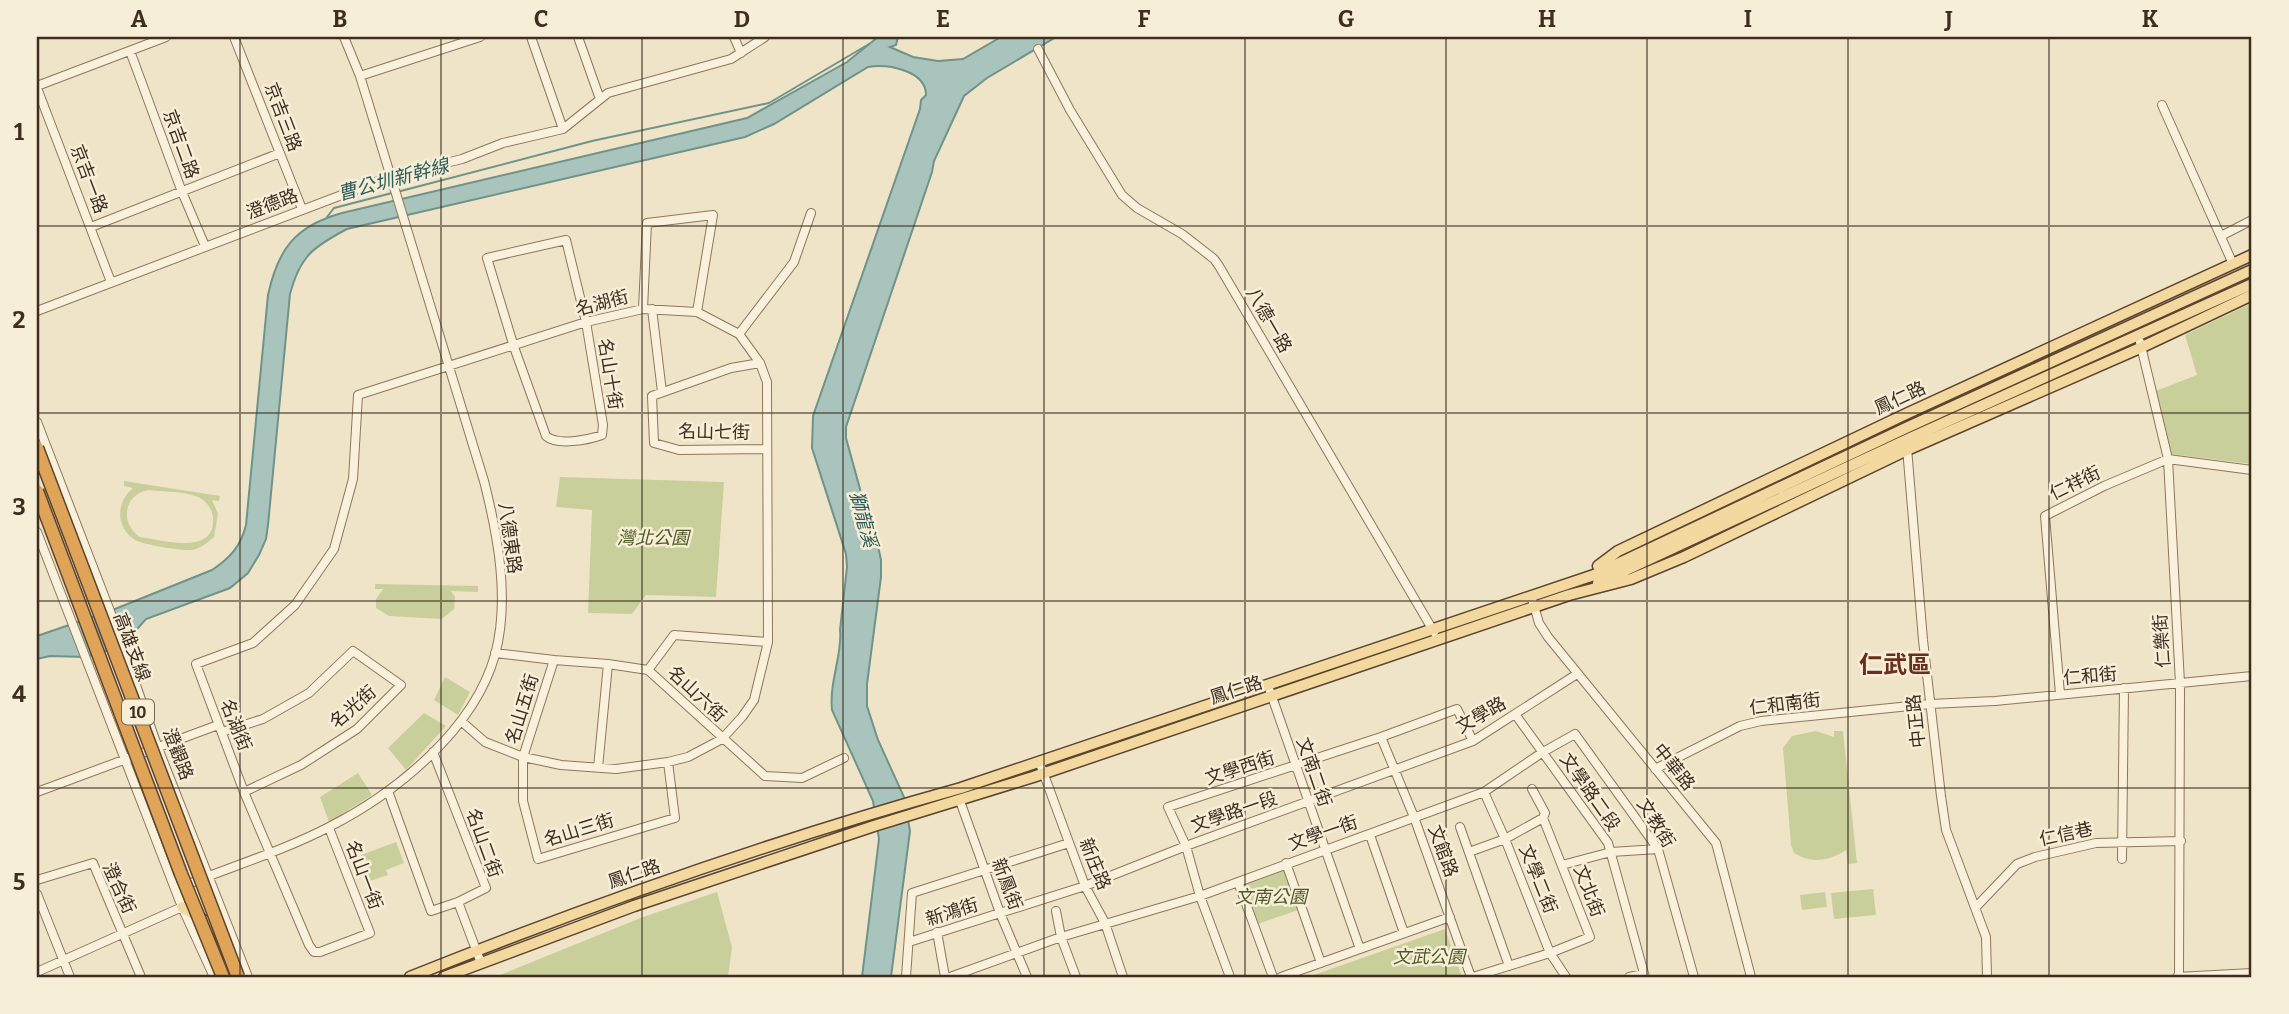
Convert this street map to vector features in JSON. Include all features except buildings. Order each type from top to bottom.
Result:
[{"type":"highway","name":"高雄支線","points":[[37,448],[238,977]]},
{"type":"highway","name":"高雄支線","points":[[37,491],[181,874],[223,977]]},
{"type":"main road","name":"鳳仁路","points":[[1532,601],[1569,595],[1908,413],[2252,255]]},
{"type":"main road","name":"鳳仁路","points":[[444,977],[635,906],[1272,697],[1532,601],[1601,565],[1618,551],[1657,550],[1908,439],[2252,270]]},
{"type":"main road","name":"鳳仁路","points":[[2140,342],[2252,284]]},
{"type":"main road","name":"鳳仁路","points":[[1657,550],[1908,439],[2252,295]]},
{"type":"main road","name":"鳳仁路","points":[[410,977],[627,895],[872,813],[961,788],[1268,685],[1435,635]]},
{"type":"main road","points":[[183,907],[210,924],[230,977]]},
{"type":"street","points":[[37,87],[166,37]]},
{"type":"street","name":"京吉三路","points":[[234,37],[302,209]]},
{"type":"street","name":"八德東路","points":[[176,889],[329,828],[388,791],[433,752],[460,721],[484,685],[495,653],[500,589],[495,523],[450,366],[389,177],[360,76],[344,37]]},
{"type":"street","points":[[360,76],[480,37]]},
{"type":"street","points":[[531,37],[563,129],[615,89],[731,59],[765,37]]},
{"type":"street","points":[[578,37],[600,99]]},
{"type":"street","points":[[734,37],[741,53]]},
{"type":"street","name":"八德一路","points":[[1038,49],[1070,110],[1122,195],[1137,208],[1182,234],[1219,266],[1435,635]]},
{"type":"street","name":"京吉二路","points":[[130,51],[205,246]]},
{"type":"street","name":"京吉一路","points":[[37,87],[111,282]]},
{"type":"street","points":[[2162,105],[2233,264]]},
{"type":"street","name":"澄德路","points":[[37,311],[389,177],[462,159],[503,143],[563,129]]},
{"type":"street","points":[[91,227],[280,153]]},
{"type":"street","points":[[739,334],[794,262],[811,214]]},
{"type":"street","points":[[696,312],[713,215],[647,223],[648,309],[662,392],[731,368],[760,363]]},
{"type":"street","points":[[2221,236],[2252,220]]},
{"type":"street","name":"名山十街","points":[[566,240],[586,322],[603,425],[602,435],[551,440],[546,436],[514,347],[487,258],[566,240]]},
{"type":"street","name":"仁樂街","points":[[2141,307],[2140,342],[2168,459],[2180,683],[2182,841],[2178,977]]},
{"type":"street","name":"名湖街","points":[[271,851],[244,792],[197,664],[253,643],[295,605],[334,549],[353,479],[358,396],[586,322],[648,309],[696,312],[739,334],[760,363],[767,382],[769,528],[768,642],[754,700],[742,718],[722,740],[688,757],[616,769],[561,765],[523,757],[485,742],[460,721]]},
{"type":"street","name":"名山七街","points":[[662,392],[652,396],[654,443],[679,450],[766,449]]},
{"type":"street","name":"中正路","points":[[1908,413],[1930,704],[1945,825],[1987,941],[1987,977]]},
{"type":"street","name":"澄觀路","points":[[37,422],[110,611],[158,748],[248,977]]},
{"type":"street","points":[[2168,459],[2252,470]]},
{"type":"street","name":"仁祥街","points":[[2060,694],[2045,516],[2104,486],[2168,459]]},
{"type":"street","points":[[37,532],[183,907],[214,977]]},
{"type":"street","name":"中華路","points":[[1532,601],[1539,623],[1577,674],[1716,843],[1751,977]]},
{"type":"street","name":"名山六街","points":[[768,642],[674,635],[648,670],[722,740],[765,776],[802,778],[844,758]]},
{"type":"street","name":"名光街","points":[[220,728],[263,719],[309,692],[353,651],[401,685],[357,729],[301,765],[244,792]]},
{"type":"street","points":[[495,653],[554,660]]},
{"type":"street","name":"名山五街","points":[[523,757],[554,660],[648,670]]},
{"type":"street","points":[[598,768],[608,664]]},
{"type":"street","name":"文學路","points":[[1395,771],[1473,741],[1577,674]]},
{"type":"street","name":"仁和街","points":[[1930,704],[1995,701],[2252,676]]},
{"type":"street","name":"文南二街","points":[[1268,685],[1360,949]]},
{"type":"street","points":[[2122,859],[2124,688]]},
{"type":"street","name":"仁和南街","points":[[1655,769],[1740,726],[1761,721],[1930,704]]},
{"type":"street","name":"文學西街","points":[[1230,977],[1200,896],[1186,845],[1168,807],[1381,737],[1457,709],[1473,741]]},
{"type":"street","name":"文學路二段","points":[[1515,714],[1608,844],[1645,975]]},
{"type":"street","points":[[37,792],[125,758],[220,728]]},
{"type":"street","name":"文教街","points":[[1543,752],[1575,734],[1658,849],[1694,977]]},
{"type":"street","name":"文館路","points":[[1381,737],[1414,817],[1472,977]]},
{"type":"street","name":"名山二街","points":[[388,791],[431,911],[458,902],[486,888],[433,752]]},
{"type":"street","name":"文學一街","points":[[947,977],[976,973],[1018,952],[1061,937],[1200,896],[1484,792],[1543,752]]},
{"type":"street","name":"名山三街","points":[[523,757],[523,802],[538,859],[675,818],[668,762]]},
{"type":"street","name":"新庄路","points":[[1039,761],[1085,886],[1105,923],[1123,977]]},
{"type":"street","name":"文學路一段","points":[[1085,886],[1186,845],[1395,771]]},
{"type":"street","name":"文北街","points":[[1472,977],[1550,953],[1590,937],[1543,818],[1545,813],[1532,789]]},
{"type":"street","name":"文學二街","points":[[1484,792],[1550,953],[1566,977]]},
{"type":"street","name":"新鳳街","points":[[960,801],[1000,913],[1027,977]]},
{"type":"street","points":[[1469,852],[1505,839],[1543,818]]},
{"type":"street","points":[[1460,827],[1509,966]]},
{"type":"street","name":"名山一街","points":[[271,851],[309,946],[314,951],[320,952],[370,933],[329,828]]},
{"type":"street","points":[[1370,835],[1404,933]]},
{"type":"street","name":"仁信巷","points":[[1976,907],[2017,864],[2035,857],[2071,848],[2123,841],[2182,841]]},
{"type":"street","points":[[906,977],[912,894],[1069,843]]},
{"type":"street","points":[[1562,865],[1611,852],[1658,849]]},
{"type":"street","name":"澄合街","points":[[37,880],[93,863],[141,977]]},
{"type":"street","points":[[1286,863],[1321,963]]},
{"type":"street","points":[[1238,882],[1272,977]]},
{"type":"street","name":"新鴻街","points":[[909,942],[1085,886]]},
{"type":"street","points":[[37,894],[70,977]]},
{"type":"street","points":[[458,902],[481,963]]},
{"type":"street","points":[[37,971],[183,907]]},
{"type":"street","points":[[1056,911],[1061,937],[1076,977]]},
{"type":"street","points":[[1281,977],[1450,917]]},
{"type":"street","points":[[937,932],[947,977]]},
{"type":"street","points":[[2178,977],[2252,973]]},
{"type":"street","points":[[1629,977],[1645,975]]},
{"type":"green space","points":[[2252,303],[2252,464],[2171,454],[2156,391],[2197,375],[2185,335]]},
{"type":"green space","name":"灣北公園","points":[[560,477],[724,482],[716,597],[646,595],[632,614],[588,613],[592,510],[556,507]]},
{"type":"green space","points":[[124,481],[220,496],[219,501],[212,500],[218,514],[214,537],[193,550],[161,547],[135,540],[128,535],[121,522],[123,500],[133,488],[124,486]],"holes":[[[149,490],[198,497],[211,509],[211,531],[205,538],[185,543],[140,537],[129,524],[127,510],[134,497]]]},
{"type":"green space","points":[[375,584],[478,586],[478,592],[451,591],[455,597],[454,609],[442,619],[389,616],[376,608],[376,599],[383,589],[375,589]]},
{"type":"green space","points":[[445,677],[470,692],[458,715],[434,700]]},
{"type":"green space","points":[[424,713],[446,726],[406,770],[388,748]]},
{"type":"green space","points":[[1816,731],[1834,737],[1834,731],[1843,731],[1857,863],[1848,864],[1846,850],[1834,857],[1814,860],[1794,853],[1791,845],[1783,748],[1792,736]]},
{"type":"green space","points":[[358,773],[372,795],[329,822],[320,797]]},
{"type":"green space","points":[[396,842],[404,863],[386,870],[388,875],[370,881],[361,855]]},
{"type":"green space","name":"文南公園","points":[[1284,869],[1298,910],[1258,924],[1244,884]]},
{"type":"green space","points":[[1873,889],[1876,915],[1834,919],[1831,893]]},
{"type":"green space","points":[[717,892],[732,947],[728,977],[495,977],[643,917]]},
{"type":"green space","points":[[1825,892],[1827,907],[1802,910],[1800,895]]},
{"type":"green space","name":"文武公園","points":[[1445,929],[1462,977],[1308,977]]},
{"type":"water","name":"獅龍溪","points":[[878,37],[898,37],[896,45],[890,47],[913,57],[938,61],[963,59],[1001,37],[1056,37],[987,78],[964,96],[934,161],[846,427],[846,438],[861,499],[867,508],[881,560],[867,706],[878,740],[904,797],[910,831],[891,977],[862,977],[879,839],[873,801],[832,710],[832,689],[840,648],[847,567],[846,554],[812,448],[813,416],[921,100],[926,95],[920,80],[904,70],[868,67],[774,124],[745,137],[347,229],[325,241],[303,261],[290,294],[266,539],[248,573],[230,588],[146,619],[122,646],[85,657],[50,656],[37,659],[37,636],[110,611],[212,570],[238,545],[246,525],[268,295],[283,252],[301,233],[326,218],[342,213],[747,118],[847,62]]},
{"type":"waterway","name":"曹公圳新幹線","points":[[397,192],[592,141],[769,103],[869,44]]},
{"type":"waterway","name":"曹公圳新幹線","points":[[327,217],[334,208],[392,193]]},
{"type":"district","name":"仁武區","points":[[1895,665]]}]
